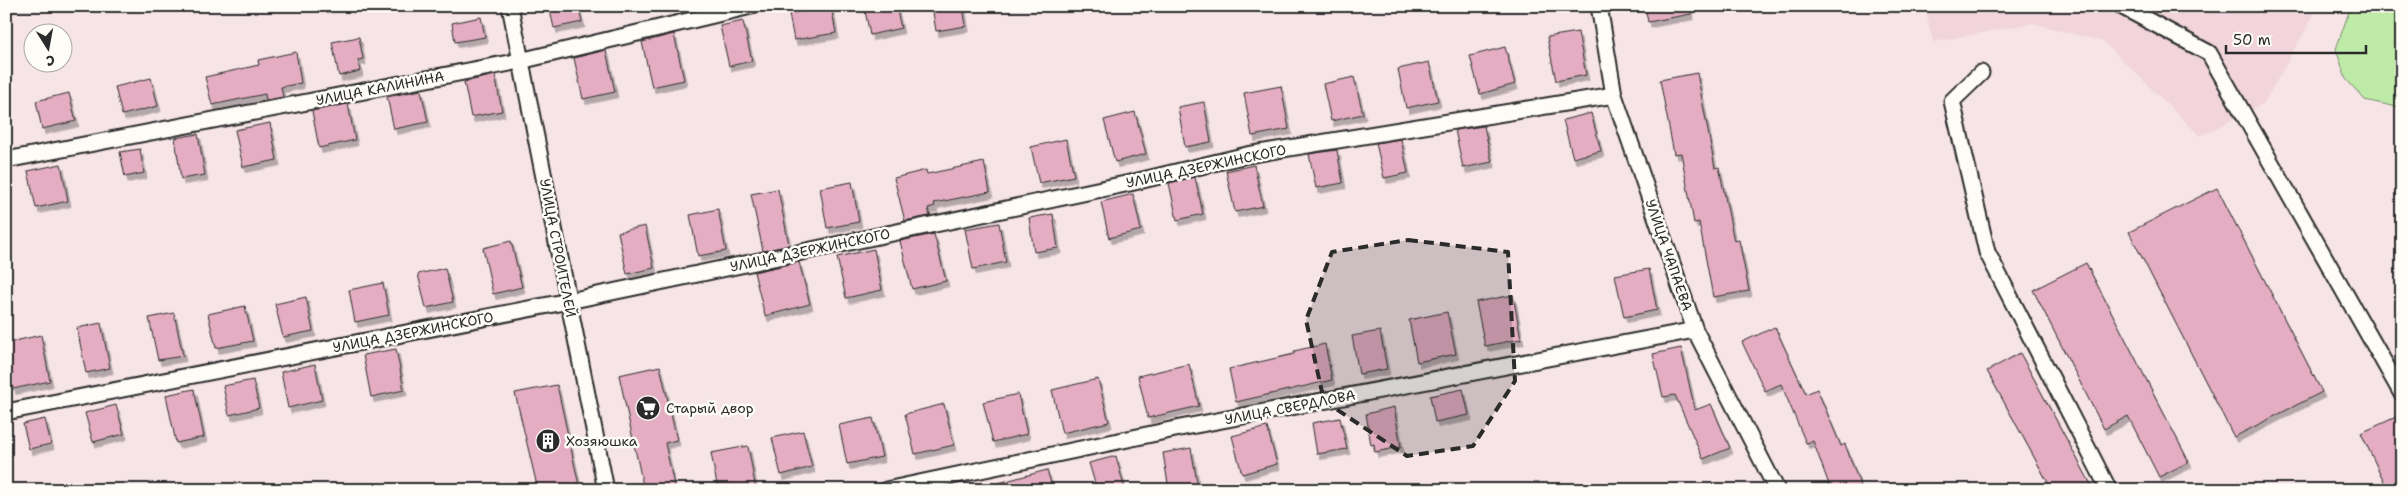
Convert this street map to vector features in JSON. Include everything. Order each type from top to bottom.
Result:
[{"type":"street","name":"УЛИЦА СТРОИТЕЛЕЙ","points":[[510,6],[606,490]]},
{"type":"street","name":"УЛИЦА КАЛИНИНА","points":[[6,160],[520,61],[751,6]]},
{"type":"street","name":"УЛИЦА ЧАПАЕВА","points":[[1599,6],[1614,95],[1695,330],[1777,490]]},
{"type":"street","points":[[2121,6],[2209,53],[2402,394]]},
{"type":"street","points":[[1981,73],[1952,101],[1987,252],[2109,490]]},
{"type":"street","name":"УЛИЦА ДЗЕРЖИНСКОГО","points":[[6,412],[569,301],[1130,183],[1247,155],[1614,95]]},
{"type":"street","name":"УЛИЦА СВЕРДЛОВА","points":[[886,490],[1180,428],[1695,330]]},
{"type":"highlighted area","points":[[1408,240],[1508,252],[1515,381],[1473,446],[1407,456],[1324,401],[1306,320],[1332,252]]},
{"type":"shaded area","points":[[1925,6],[2319,6],[2264,103],[2200,136],[2104,42],[2033,23],[1933,42]]},
{"type":"green space","points":[[2351,6],[2402,6],[2402,105],[2397,107],[2365,100],[2346,79],[2336,49]]},
{"type":"building","points":[[549,6],[578,6],[582,22],[554,28]]},
{"type":"building","points":[[831,6],[836,33],[794,40],[789,14]]},
{"type":"building","points":[[864,6],[896,6],[901,28],[870,35]]},
{"type":"building","points":[[932,6],[963,6],[966,26],[936,31]]},
{"type":"building","points":[[1645,6],[1690,6],[1691,14],[1648,22]]},
{"type":"building","points":[[481,17],[485,37],[455,42],[452,23]]},
{"type":"building","points":[[743,21],[752,61],[729,66],[720,26]]},
{"type":"building","points":[[1578,32],[1586,75],[1556,81],[1547,37]]},
{"type":"building","points":[[674,34],[684,80],[652,87],[642,42]]},
{"type":"building","points":[[359,37],[363,59],[358,60],[360,71],[339,76],[332,42]]},
{"type":"building","points":[[1505,47],[1515,84],[1480,94],[1470,56]]},
{"type":"building","points":[[606,50],[615,92],[583,99],[574,58]]},
{"type":"building","points":[[296,52],[301,83],[281,87],[283,97],[266,100],[265,94],[212,105],[205,77],[259,65],[258,60]]},
{"type":"building","points":[[1429,62],[1438,101],[1406,108],[1398,69]]},
{"type":"building","points":[[1697,73],[1715,168],[1719,167],[1734,241],[1739,240],[1749,291],[1713,297],[1699,222],[1694,223],[1681,153],[1674,154],[1660,80]]},
{"type":"building","points":[[495,75],[502,111],[471,117],[464,82]]},
{"type":"building","points":[[1354,77],[1363,114],[1331,121],[1323,84]]},
{"type":"building","points":[[151,78],[158,106],[122,115],[115,87]]},
{"type":"building","points":[[1281,86],[1289,129],[1252,136],[1244,93]]},
{"type":"building","points":[[421,90],[428,122],[394,129],[387,97]]},
{"type":"building","points":[[69,93],[76,121],[42,129],[36,101]]},
{"type":"building","points":[[1204,102],[1211,142],[1185,147],[1178,107]]},
{"type":"building","points":[[348,104],[355,140],[319,148],[312,111]]},
{"type":"building","points":[[1135,112],[1146,154],[1115,162],[1104,120]]},
{"type":"building","points":[[1591,113],[1601,151],[1573,158],[1563,120]]},
{"type":"building","points":[[270,123],[277,160],[243,167],[235,130]]},
{"type":"building","points":[[1484,126],[1492,162],[1463,168],[1455,130]]},
{"type":"building","points":[[198,134],[205,175],[181,179],[175,138]]},
{"type":"building","points":[[1066,139],[1074,176],[1039,183],[1031,147]]},
{"type":"building","points":[[1401,139],[1408,173],[1384,178],[1376,143]]},
{"type":"building","points":[[140,149],[144,173],[125,177],[120,152]]},
{"type":"building","points":[[1337,150],[1343,183],[1316,188],[1309,154]]},
{"type":"building","points":[[984,162],[990,192],[934,203],[935,206],[928,208],[930,216],[905,221],[894,178],[926,170],[927,174]]},
{"type":"building","points":[[61,164],[68,201],[36,208],[28,171]]},
{"type":"building","points":[[1254,165],[1263,206],[1235,212],[1226,171]]},
{"type":"building","points":[[1195,177],[1203,214],[1177,220],[1169,183]]},
{"type":"building","points":[[852,182],[859,222],[827,228],[820,188]]},
{"type":"building","points":[[2217,188],[2322,392],[2234,437],[2129,232]]},
{"type":"building","points":[[778,189],[789,245],[763,251],[751,194]]},
{"type":"building","points":[[1133,194],[1141,230],[1109,238],[1101,202]]},
{"type":"building","points":[[718,209],[726,251],[698,256],[690,215]]},
{"type":"building","points":[[1053,214],[1058,248],[1034,252],[1029,218]]},
{"type":"building","points":[[999,223],[1006,262],[973,269],[965,229]]},
{"type":"building","points":[[645,226],[654,268],[627,274],[618,232]]},
{"type":"building","points":[[934,234],[946,281],[912,289],[900,241]]},
{"type":"building","points":[[511,241],[522,287],[493,294],[483,248]]},
{"type":"building","points":[[874,249],[882,290],[846,298],[837,257]]},
{"type":"building","points":[[799,262],[810,304],[765,316],[754,272]]},
{"type":"building","points":[[2086,263],[2189,462],[2159,477],[2128,416],[2104,429],[2033,290]]},
{"type":"building","points":[[445,268],[453,302],[426,308],[418,274]]},
{"type":"building","points":[[1649,269],[1657,310],[1624,317],[1615,275]]},
{"type":"building","points":[[383,283],[389,315],[355,322],[349,290]]},
{"type":"building","points":[[1513,295],[1521,339],[1485,346],[1476,302]]},
{"type":"building","points":[[306,297],[313,331],[283,337],[275,304]]},
{"type":"building","points":[[245,306],[253,341],[216,348],[208,314]]},
{"type":"building","points":[[1447,312],[1456,354],[1417,362],[1409,320]]},
{"type":"building","points":[[174,313],[183,356],[158,360],[149,318]]},
{"type":"building","points":[[101,323],[110,368],[86,373],[77,328]]},
{"type":"building","points":[[1775,327],[1806,394],[1817,389],[1841,446],[1845,444],[1862,490],[1831,490],[1813,441],[1806,443],[1781,384],[1765,391],[1742,342]]},
{"type":"building","points":[[1380,331],[1387,369],[1359,374],[1352,336]]},
{"type":"building","points":[[41,335],[50,381],[13,389],[6,357],[6,343]]},
{"type":"building","points":[[1325,344],[1332,380],[1236,402],[1229,369],[1294,354],[1294,351]]},
{"type":"building","points":[[1681,348],[1695,410],[1711,404],[1730,448],[1703,459],[1675,395],[1663,397],[1653,354]]},
{"type":"building","points":[[396,349],[404,390],[371,397],[363,355]]},
{"type":"building","points":[[2020,353],[2094,490],[2052,490],[1987,371]]},
{"type":"building","points":[[315,364],[322,400],[288,408],[281,372]]},
{"type":"building","points":[[1189,364],[1199,406],[1148,418],[1138,376]]},
{"type":"building","name":"Старый двор","points":[[660,366],[677,440],[665,443],[675,490],[644,490],[619,375]]},
{"type":"building","points":[[1098,379],[1109,422],[1062,433],[1052,390]]},
{"type":"building","points":[[253,380],[259,408],[229,415],[223,386]]},
{"type":"building","name":"Хозяюшка","points":[[557,385],[580,490],[538,490],[515,393]]},
{"type":"building","points":[[194,389],[204,437],[176,443],[166,395]]},
{"type":"building","points":[[1463,389],[1469,415],[1435,422],[1430,396]]},
{"type":"building","points":[[1018,394],[1027,434],[993,442],[983,402]]},
{"type":"building","points":[[944,404],[954,445],[915,454],[905,414]]},
{"type":"building","points":[[116,405],[124,434],[93,442],[85,413]]},
{"type":"building","points":[[1394,407],[1401,447],[1375,452],[1374,444],[1371,445],[1366,414]]},
{"type":"building","points":[[2396,417],[2402,429],[2402,490],[2388,490],[2361,433]]},
{"type":"building","points":[[873,418],[882,457],[847,464],[839,425]]},
{"type":"building","points":[[1340,418],[1347,449],[1317,454],[1312,423]]},
{"type":"building","points":[[45,419],[51,444],[29,449],[23,424]]},
{"type":"building","points":[[1267,427],[1277,464],[1242,474],[1232,436]]},
{"type":"building","points":[[803,431],[812,467],[781,475],[772,438]]},
{"type":"building","points":[[748,446],[756,490],[718,490],[711,453]]},
{"type":"building","points":[[1191,448],[1198,488],[1169,490],[1163,453]]},
{"type":"building","points":[[1116,456],[1125,490],[1097,490],[1089,463]]},
{"type":"building","points":[[1047,470],[1053,490],[992,490],[991,485]]},
{"type":"place","name":"Старый двор","points":[[648,408]]},
{"type":"place","name":"Хозяюшка","points":[[548,441]]}]
